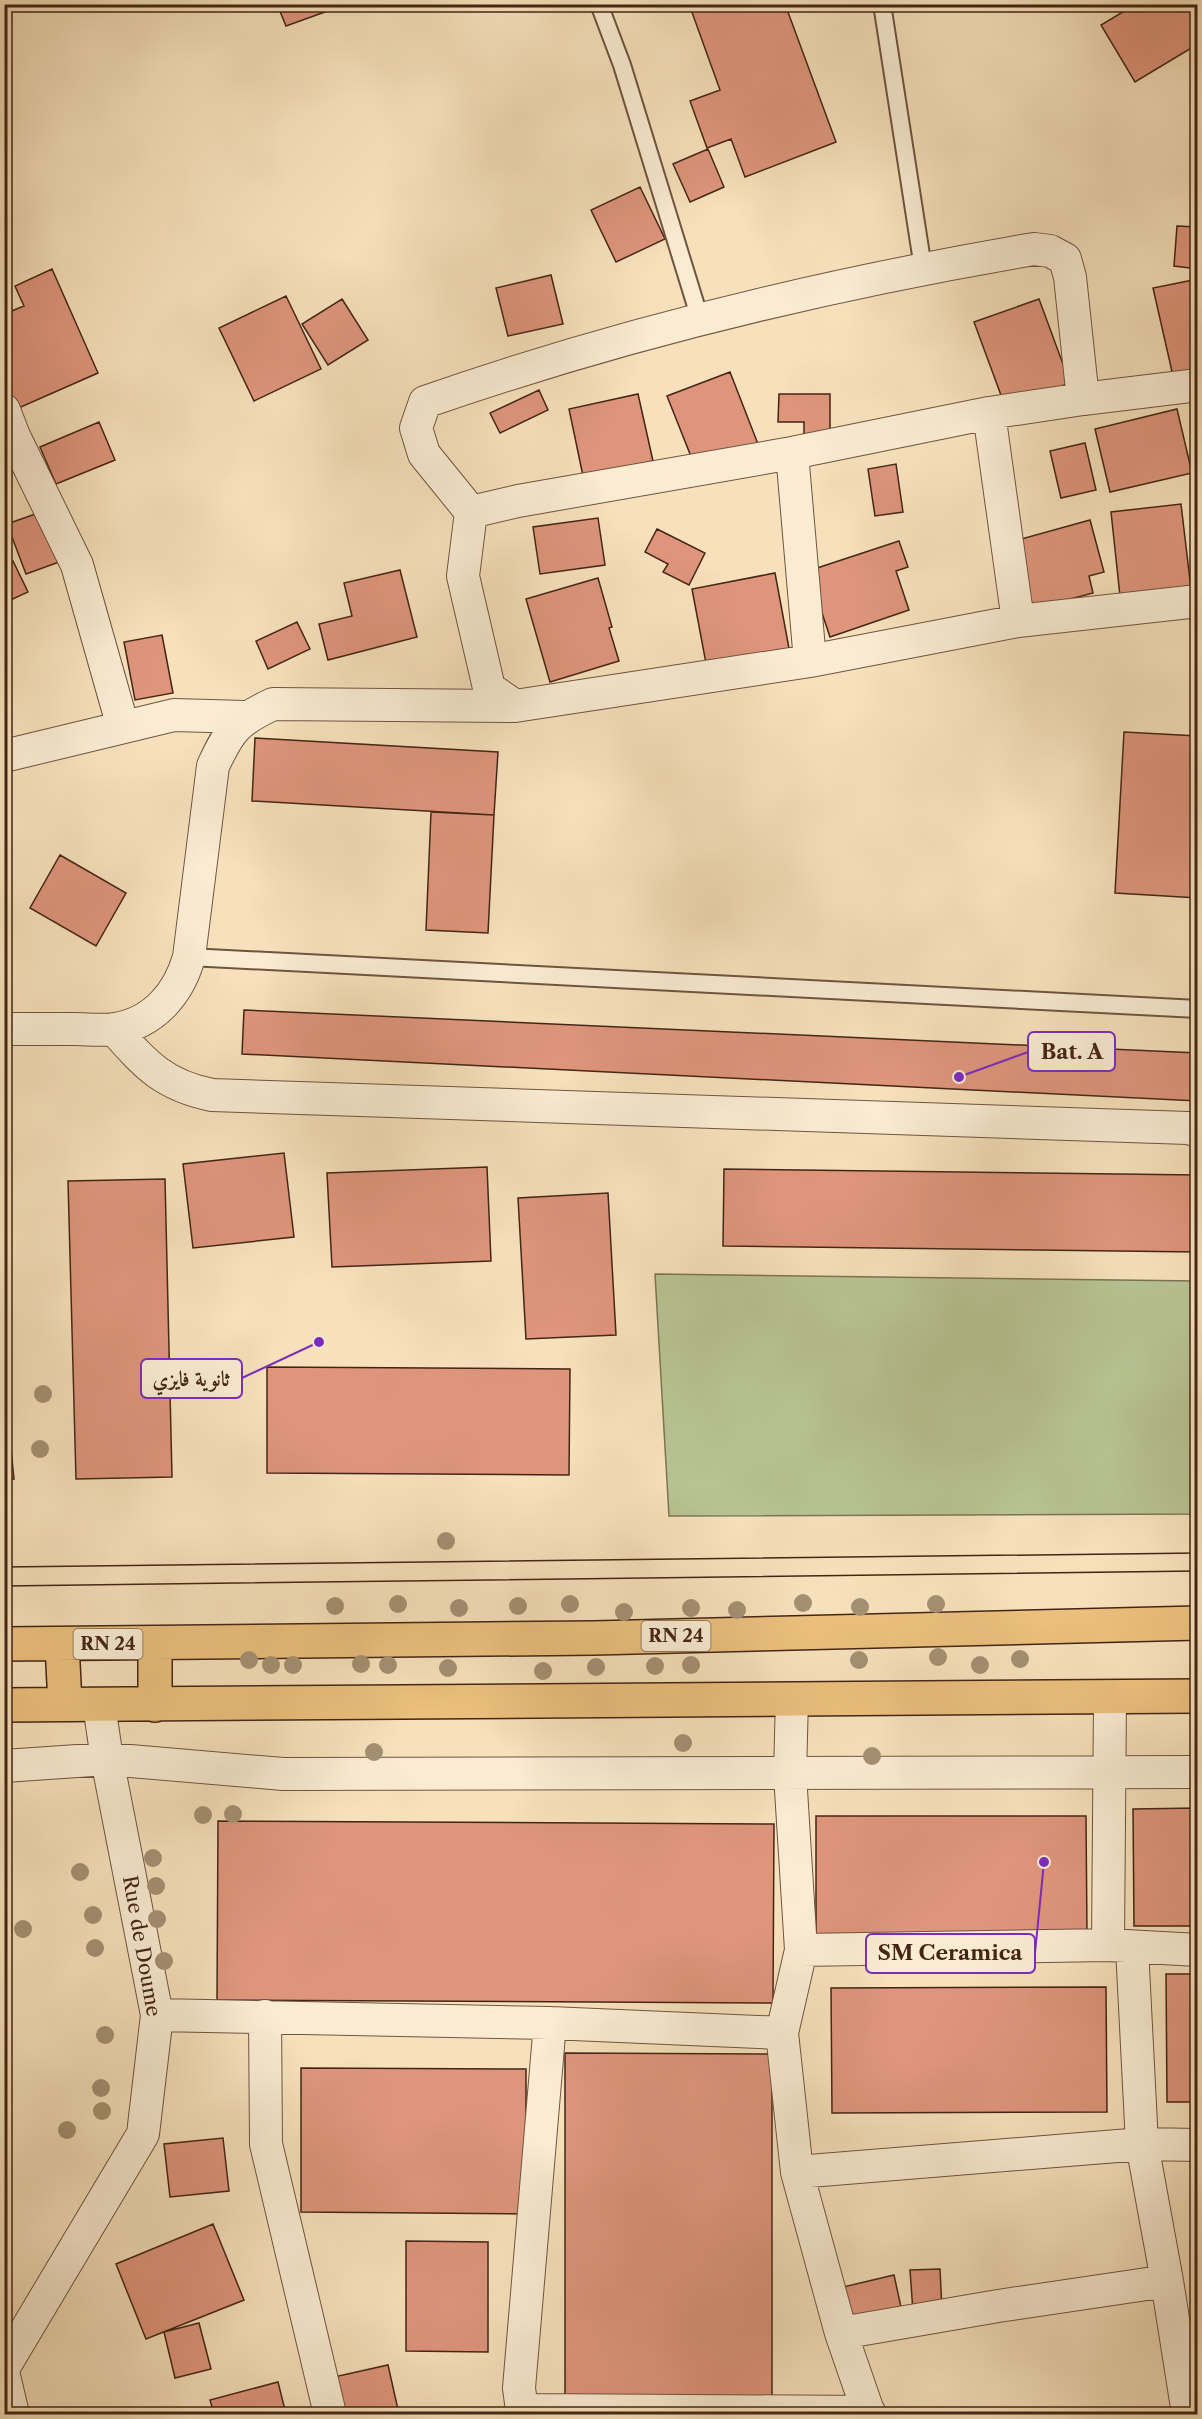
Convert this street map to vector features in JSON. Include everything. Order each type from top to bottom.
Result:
[{"type":"main road","name":"RN 24","points":[[4,1644],[594,1638],[1197,1623]]},
{"type":"main road","name":"RN 24","points":[[155,1643],[155,1705]]},
{"type":"main road","name":"RN 24","points":[[62,1644],[65,1704]]},
{"type":"main road","points":[[4,1705],[1197,1696]]},
{"type":"street","points":[[515,706],[489,688],[463,576],[471,513],[424,454],[416,428],[425,402],[700,319],[923,268],[1034,249],[1050,251],[1065,259],[1070,277],[1083,399]]},
{"type":"street","points":[[471,513],[518,501],[792,453],[989,413],[1197,385]]},
{"type":"street","points":[[4,410],[14,436],[77,566],[123,728]]},
{"type":"street","points":[[989,413],[1018,621]]},
{"type":"street","points":[[792,453],[810,661]]},
{"type":"street","points":[[4,1029],[114,1029],[136,1023],[153,1014],[170,996],[184,975],[189,957],[213,766],[225,740],[245,717],[273,704],[515,706],[810,661],[1018,621],[1197,601]]},
{"type":"street","points":[[4,756],[174,715],[245,717]]},
{"type":"street","points":[[114,1029],[161,1077],[188,1090],[212,1095],[1188,1128],[1197,1131]]},
{"type":"street","points":[[1110,1697],[1110,1773],[1120,1946],[1142,2145],[1167,2281],[1189,2370],[1188,2415]]},
{"type":"street","points":[[550,2023],[519,2388],[521,2403],[531,2410],[869,2413],[841,2333],[797,2172],[782,2033],[801,1950],[790,1774],[792,1699]]},
{"type":"street","name":"Rue de Doume","points":[[4,2367],[143,2134],[157,2015],[107,1759],[99,1705]]},
{"type":"street","points":[[4,1766],[107,1759],[283,1774],[1197,1772]]},
{"type":"street","points":[[801,1950],[1120,1946],[1197,1950]]},
{"type":"street","points":[[157,2015],[550,2023],[782,2033]]},
{"type":"street","points":[[265,2016],[266,2144],[330,2415]]},
{"type":"street","points":[[797,2172],[1142,2145],[1197,2145]]},
{"type":"street","points":[[841,2333],[998,2306],[1167,2281]]},
{"type":"street","points":[[4,2376],[13,2415]]},
{"type":"lane","points":[[599,4],[622,65],[700,319]]},
{"type":"lane","points":[[882,4],[923,268]]},
{"type":"lane","points":[[189,957],[1197,1009]]},
{"type":"green space","points":[[655,1274],[1197,1281],[1197,1514],[669,1516]]},
{"type":"building","points":[[277,4],[347,4],[286,26]]},
{"type":"building","points":[[689,4],[785,4],[836,142],[745,177],[731,139],[707,148],[690,101],[720,90]]},
{"type":"building","points":[[1136,4],[1198,4],[1198,44],[1135,82],[1101,25]]},
{"type":"building","points":[[708,149],[724,187],[690,202],[673,164]]},
{"type":"building","points":[[640,187],[665,239],[616,262],[591,210]]},
{"type":"building","points":[[1177,226],[1198,227],[1198,269],[1174,266]]},
{"type":"building","points":[[52,269],[98,373],[14,410],[4,388],[4,314],[24,306],[15,286]]},
{"type":"building","points":[[551,275],[563,324],[508,336],[496,288]]},
{"type":"building","points":[[1198,279],[1198,371],[1173,376],[1153,288]]},
{"type":"building","points":[[286,296],[321,369],[254,401],[219,328]]},
{"type":"building","points":[[342,299],[368,340],[328,365],[302,324]]},
{"type":"building","points":[[1039,299],[1070,383],[1005,406],[974,322]]},
{"type":"building","points":[[730,372],[758,444],[696,469],[667,396]]},
{"type":"building","points":[[539,390],[548,410],[500,433],[490,413]]},
{"type":"building","points":[[638,394],[653,461],[583,476],[569,409]]},
{"type":"building","points":[[779,394],[830,394],[830,441],[804,441],[804,422],[778,422]]},
{"type":"building","points":[[1177,409],[1192,473],[1110,492],[1095,429]]},
{"type":"building","points":[[99,422],[115,460],[56,484],[40,447]]},
{"type":"building","points":[[1085,443],[1096,490],[1061,498],[1050,451]]},
{"type":"building","points":[[896,464],[903,512],[875,516],[868,469]]},
{"type":"building","points":[[1181,504],[1191,589],[1120,596],[1111,512]]},
{"type":"building","points":[[41,512],[59,562],[26,574],[7,524]]},
{"type":"building","points":[[598,518],[605,565],[540,574],[533,527]]},
{"type":"building","points":[[1090,520],[1104,572],[1089,576],[1093,593],[1033,609],[1014,541]]},
{"type":"building","points":[[657,529],[705,553],[689,585],[663,572],[668,564],[645,552]]},
{"type":"building","points":[[899,541],[908,567],[896,571],[909,610],[830,637],[808,571]]},
{"type":"building","points":[[13,561],[28,592],[4,603],[4,565]]},
{"type":"building","points":[[400,570],[417,637],[328,660],[319,624],[352,616],[344,583]]},
{"type":"building","points":[[775,573],[791,659],[708,674],[692,589]]},
{"type":"building","points":[[598,578],[619,661],[550,682],[526,599]]},
{"type":"building","points":[[297,622],[310,649],[268,669],[256,641]]},
{"type":"building","points":[[162,635],[173,693],[135,700],[124,642]]},
{"type":"building","points":[[1124,732],[1198,736],[1198,898],[1115,893]]},
{"type":"building","points":[[255,738],[498,752],[494,815],[252,801]]},
{"type":"building","points":[[431,812],[494,815],[488,933],[426,930]]},
{"type":"building","points":[[60,855],[126,893],[96,946],[30,908]]},
{"type":"building","points":[[244,1010],[1198,1053],[1198,1101],[242,1054]]},
{"type":"building","points":[[284,1153],[294,1237],[193,1248],[183,1164]]},
{"type":"building","points":[[487,1167],[491,1261],[332,1267],[327,1173]]},
{"type":"building","points":[[724,1169],[1198,1175],[1198,1252],[723,1246]]},
{"type":"building","points":[[165,1179],[172,1477],[76,1479],[68,1181]]},
{"type":"building","points":[[608,1193],[616,1335],[526,1339],[518,1198]]},
{"type":"building","points":[[267,1367],[570,1369],[569,1475],[267,1473]]},
{"type":"building","points":[[4,1379],[14,1479],[4,1480]]},
{"type":"building","points":[[1198,1808],[1198,1926],[1134,1926],[1133,1809]]},
{"type":"building","points":[[816,1816],[1086,1816],[1087,1934],[816,1935]]},
{"type":"building","points":[[218,1821],[774,1824],[773,2003],[217,2000]]},
{"type":"building","points":[[1166,1974],[1198,1974],[1198,2102],[1167,2102]]},
{"type":"building","points":[[1106,1987],[1107,2112],[832,2113],[831,1988]]},
{"type":"building","points":[[565,2053],[772,2054],[772,2401],[565,2400]]},
{"type":"building","points":[[301,2068],[526,2069],[526,2214],[301,2212]]},
{"type":"building","points":[[223,2138],[229,2191],[170,2197],[164,2144]]},
{"type":"building","points":[[213,2224],[244,2300],[146,2339],[116,2264]]},
{"type":"building","points":[[406,2241],[488,2242],[488,2352],[406,2351]]},
{"type":"building","points":[[940,2269],[942,2310],[913,2312],[910,2270]]},
{"type":"building","points":[[894,2275],[901,2307],[846,2320],[839,2288]]},
{"type":"building","points":[[199,2323],[211,2369],[175,2378],[164,2332]]},
{"type":"building","points":[[388,2365],[399,2414],[333,2414],[325,2379]]},
{"type":"building","points":[[278,2382],[286,2414],[214,2414],[210,2400]]},
{"type":"tram line","points":[[4,1567],[1198,1553]]},
{"type":"tram line","points":[[4,1586],[1198,1571]]},
{"type":"place","name":"Bat. A","points":[[959,1077]]},
{"type":"place","name":"ثانوية فايزي","points":[[319,1342]]},
{"type":"place","name":"SM Ceramica","points":[[1044,1862]]}]
